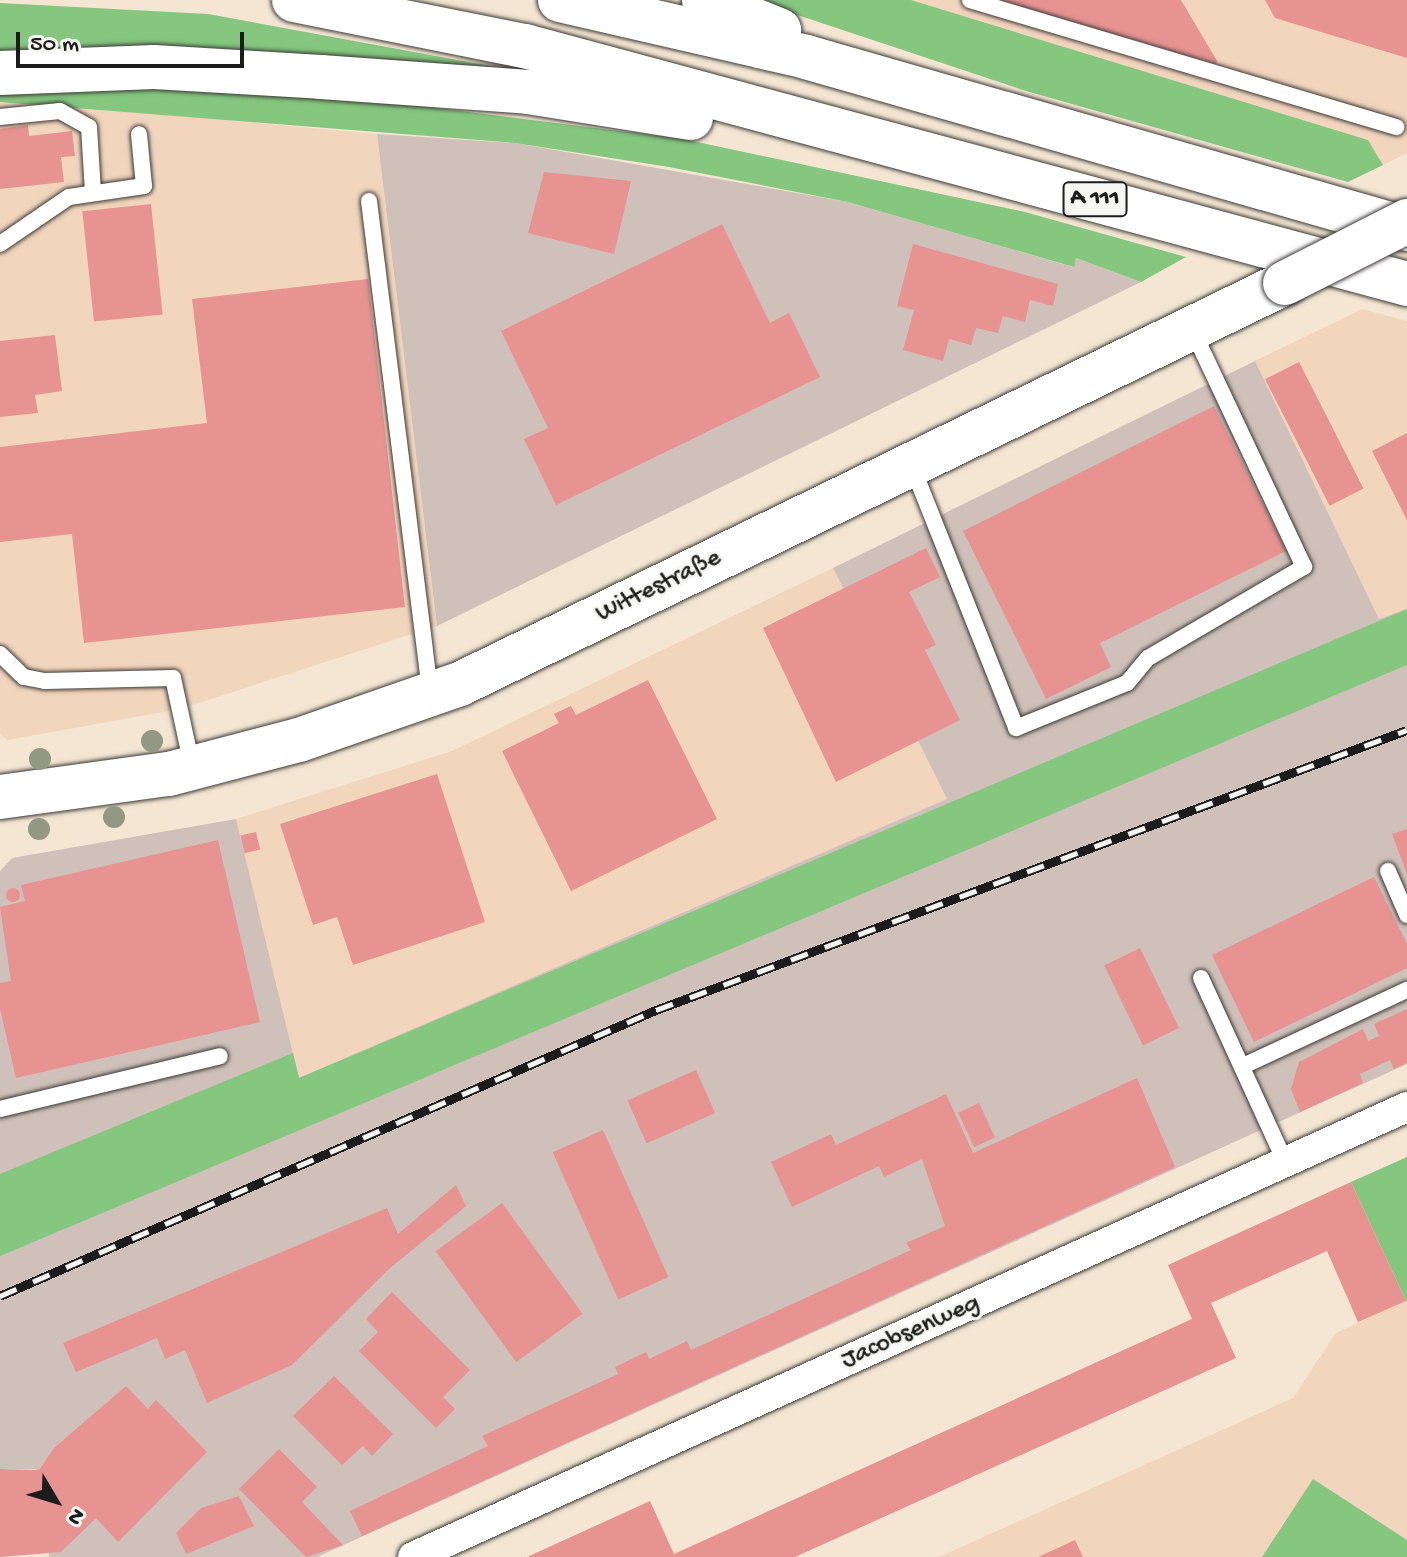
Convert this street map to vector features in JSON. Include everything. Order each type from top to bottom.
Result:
[{"type":"main road","name":"A 111","points":[[294,0],[525,46],[781,119],[1407,284]]},
{"type":"main road","name":"A 111","points":[[560,0],[806,57],[1407,229]]},
{"type":"main road","points":[[704,0],[770,20],[806,57]]},
{"type":"main road","points":[[0,73],[154,67],[528,92],[739,126],[781,119]]},
{"type":"main road","name":"Wittestraße","points":[[0,797],[193,768],[431,695],[1285,283],[1407,221]]},
{"type":"street","name":"Jacobsenweg","points":[[413,1557],[1407,1107]]},
{"type":"lane","points":[[970,0],[1392,120],[1407,142]]},
{"type":"lane","points":[[0,117],[60,111],[89,127],[93,193]]},
{"type":"lane","points":[[0,244],[69,197],[144,186],[139,134]]},
{"type":"lane","points":[[369,201],[431,695]]},
{"type":"lane","points":[[912,464],[1016,728],[1127,683],[1148,658],[1304,567],[1191,328]]},
{"type":"lane","points":[[0,654],[24,677],[45,681],[173,678],[193,768]]},
{"type":"lane","points":[[1388,871],[1407,915]]},
{"type":"lane","points":[[1201,978],[1286,1164]]},
{"type":"lane","points":[[1243,1066],[1407,990]]},
{"type":"lane","points":[[0,1109],[220,1056]]},
{"type":"shaded area","points":[[911,0],[1407,0],[1407,153],[1383,165],[1368,140]]},
{"type":"shaded area","points":[[0,102],[377,134],[437,626],[180,709],[7,740],[0,734]]},
{"type":"shaded area","points":[[377,134],[515,143],[848,202],[1073,267],[1076,258],[1141,282],[437,626]]},
{"type":"shaded area","points":[[1362,309],[1407,321],[1407,609],[1379,619],[1255,361]]},
{"type":"shaded area","points":[[1255,361],[1379,619],[1407,609],[1407,1064],[317,1557],[49,1557],[36,1469],[0,1469],[0,871],[12,858],[236,819],[299,1078],[947,799],[833,568]]},
{"type":"shaded area","points":[[833,568],[948,799],[299,1079],[236,819],[452,751]]},
{"type":"shaded area","points":[[1407,1300],[1407,1557],[939,1557],[1293,1398],[1336,1333]]},
{"type":"green space","points":[[752,0],[911,0],[1368,140],[1383,165],[1348,182],[1026,91]]},
{"type":"green space","points":[[0,3],[208,14],[539,75],[0,54]]},
{"type":"green space","points":[[147,87],[389,102],[683,139],[1025,212],[1186,257],[1141,282],[1076,258],[1074,267],[848,202],[669,167],[515,143],[0,102],[0,91]]},
{"type":"green space","points":[[1407,609],[1407,665],[0,1256],[0,1174],[293,1053],[299,1078]]},
{"type":"green space","points":[[1407,1157],[1407,1300],[1406,1301],[1351,1182]]},
{"type":"green space","points":[[1313,1479],[1407,1540],[1407,1557],[1262,1557]]},
{"type":"building","points":[[999,0],[1181,0],[1217,61],[1216,64]]},
{"type":"building","points":[[1265,0],[1407,0],[1407,58],[1275,18]]},
{"type":"building","points":[[28,125],[29,136],[72,131],[75,156],[61,157],[64,182],[0,189],[0,129]]},
{"type":"building","points":[[544,172],[631,181],[614,254],[528,233]]},
{"type":"building","points":[[151,204],[163,314],[94,322],[82,211]]},
{"type":"building","points":[[722,224],[770,323],[789,313],[820,377],[556,505],[524,439],[548,428],[501,331]]},
{"type":"building","points":[[913,244],[1058,284],[1053,306],[1030,300],[1025,322],[1003,316],[998,333],[976,328],[971,345],[949,339],[943,361],[903,350],[914,310],[897,306]]},
{"type":"building","points":[[368,279],[405,607],[84,643],[72,534],[0,542],[0,447],[207,423],[192,299]]},
{"type":"building","points":[[55,335],[62,391],[35,395],[38,413],[0,417],[0,341]]},
{"type":"building","points":[[1299,362],[1363,489],[1330,506],[1265,379]]},
{"type":"building","points":[[1214,406],[1286,551],[1100,643],[1111,667],[1046,699],[963,531]]},
{"type":"building","points":[[1407,433],[1407,520],[1372,451]]},
{"type":"building","points":[[926,548],[940,577],[909,592],[936,645],[925,650],[960,720],[836,782],[763,628]]},
{"type":"building","points":[[648,680],[717,819],[571,891],[502,751],[559,723],[554,714],[571,706],[576,715]]},
{"type":"building","points":[[437,774],[485,922],[353,965],[337,917],[313,925],[280,824]]},
{"type":"building","points":[[1407,829],[1407,874],[1392,834]]},
{"type":"building","points":[[256,832],[260,850],[244,853],[240,836]]},
{"type":"building","points":[[218,840],[260,1022],[16,1078],[0,1009],[0,983],[11,981],[0,907],[25,901],[21,885]]},
{"type":"building","points":[[1374,877],[1407,944],[1407,968],[1254,1042],[1212,955]]},
{"type":"building","points":[[13,888],[20,895],[13,902],[6,895]]},
{"type":"building","points":[[1140,948],[1179,1028],[1143,1046],[1104,966]]},
{"type":"building","points":[[1407,1009],[1407,1063],[1394,1069],[1390,1060],[1360,1074],[1363,1083],[1300,1112],[1291,1089],[1299,1062],[1363,1029],[1368,1041],[1379,1036],[1374,1024]]},
{"type":"building","points":[[696,1070],[715,1113],[647,1143],[627,1101]]},
{"type":"building","points":[[1137,1078],[1175,1167],[362,1536],[350,1511],[488,1446],[482,1436],[618,1374],[615,1367],[646,1352],[649,1359],[687,1341],[691,1350],[911,1250],[906,1243],[945,1226],[922,1159],[884,1177],[879,1166],[792,1207],[771,1162],[831,1134],[836,1145],[946,1094],[973,1153]]},
{"type":"building","points":[[979,1103],[995,1137],[974,1147],[958,1113]]},
{"type":"building","points":[[603,1130],[668,1277],[618,1299],[553,1152]]},
{"type":"building","points":[[1351,1182],[1406,1301],[1358,1322],[1327,1251],[1211,1303],[1236,1358],[795,1557],[527,1557],[650,1501],[674,1554],[1192,1319],[1168,1265]]},
{"type":"building","points":[[456,1185],[466,1206],[389,1269],[292,1365],[207,1403],[185,1350],[165,1359],[157,1338],[76,1372],[63,1343],[387,1208],[398,1234]]},
{"type":"building","points":[[502,1203],[583,1314],[516,1362],[436,1251]]},
{"type":"building","points":[[392,1292],[470,1370],[443,1397],[455,1409],[436,1428],[359,1351],[378,1332],[366,1319]]},
{"type":"building","points":[[334,1376],[393,1434],[372,1456],[363,1446],[342,1465],[293,1416]]},
{"type":"building","points":[[126,1386],[148,1409],[156,1400],[207,1452],[118,1542],[96,1518],[61,1552],[0,1557],[0,1469],[39,1470],[54,1448]]},
{"type":"building","points":[[279,1449],[317,1487],[302,1502],[343,1545],[306,1557],[239,1489]]},
{"type":"building","points":[[239,1496],[254,1526],[186,1554],[176,1533],[201,1508]]},
{"type":"building","points":[[1075,1540],[1083,1557],[1038,1557]]},
{"type":"railway","points":[[0,1296],[656,1010],[1407,730]]}]
